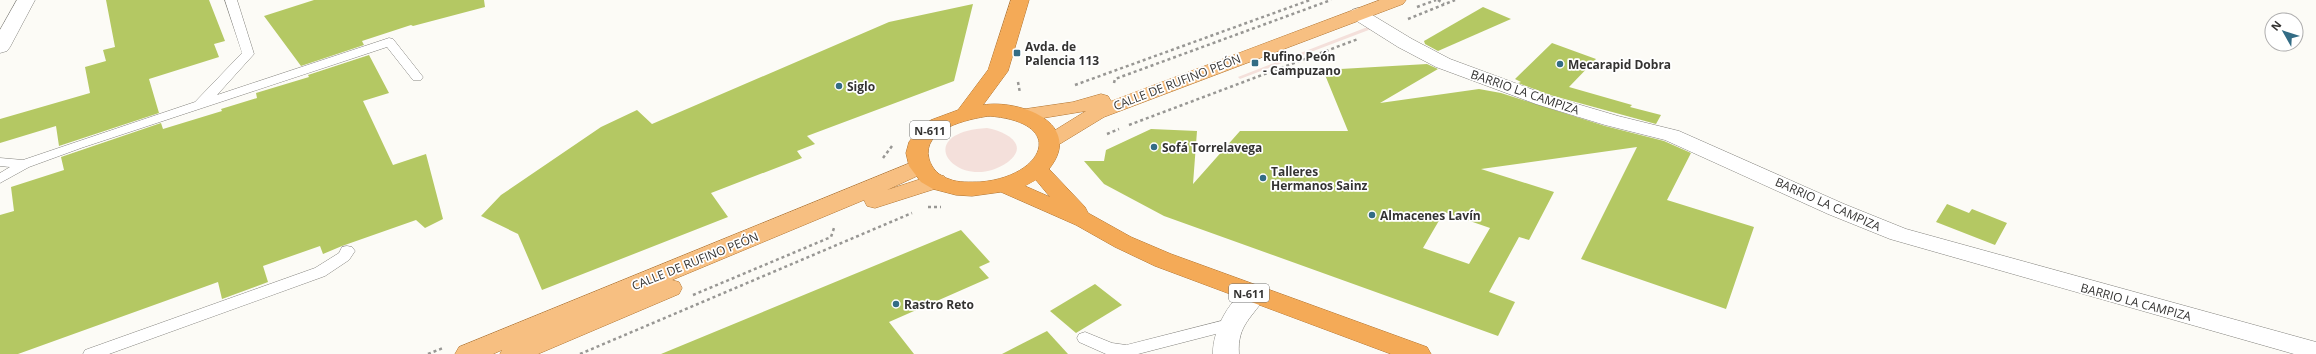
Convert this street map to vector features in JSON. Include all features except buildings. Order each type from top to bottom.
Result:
[{"type":"highway","points":[[967,112],[998,71],[1020,0]]},
{"type":"highway","points":[[998,71],[1000,89],[1018,107]]},
{"type":"highway","name":"N-611","points":[[1018,107],[1046,130],[1051,141],[1049,156],[1038,170],[1024,179],[1006,186],[969,190],[951,186],[928,173],[917,153],[921,140],[932,128],[942,122],[967,112],[1018,107]]},
{"type":"highway","name":"N-611","points":[[1038,170],[1084,220]]},
{"type":"highway","name":"N-611","points":[[1006,186],[1084,220],[1123,242],[1163,260],[1254,295],[1418,354]]},
{"type":"main road","name":"CALLE DE RUFINO PEÓN","points":[[1018,107],[1087,105],[1363,7],[1397,0]]},
{"type":"main road","name":"CALLE DE RUFINO PEÓN","points":[[1051,141],[1097,113],[1363,7]]},
{"type":"main road","name":"CALLE DE RUFINO PEÓN","points":[[513,354],[898,192],[928,173]]},
{"type":"main road","name":"CALLE DE RUFINO PEÓN","points":[[468,354],[852,197],[928,173]]},
{"type":"street","points":[[0,47],[26,0]]},
{"type":"street","name":"BARRIO LA CAMPIZA","points":[[1363,7],[1384,29],[1443,63],[1543,100],[1612,121],[1672,135],[1836,209],[1898,234],[2315,351]]},
{"type":"street","points":[[1226,354],[1225,342],[1229,325],[1254,295]]},
{"type":"lane","points":[[200,105],[248,54],[231,0]]},
{"type":"lane","points":[[0,179],[24,164],[76,145],[389,42],[417,77]]},
{"type":"lane","points":[[0,162],[24,164]]},
{"type":"lane","points":[[91,354],[320,272],[344,256],[347,251]]},
{"type":"lane","points":[[1085,338],[1109,349],[1126,351],[1229,325]]},
{"type":"path","points":[[1070,87],[1310,0]]},
{"type":"path","points":[[1112,95],[1114,79],[1331,0]]},
{"type":"path","points":[[1438,0],[1444,4]]},
{"type":"path","points":[[1104,135],[1384,29],[1456,0]]},
{"type":"path","points":[[998,71],[1016,73],[1018,107]]},
{"type":"path","points":[[883,158],[896,141]]},
{"type":"path","points":[[925,207],[943,207]]},
{"type":"path","points":[[580,354],[919,210]]},
{"type":"path","points":[[692,296],[831,237],[836,217]]},
{"type":"shaded area","points":[[1370,26],[1374,28],[1240,79],[1238,77]]},
{"type":"shaded area","points":[[987,128],[1007,135],[1016,144],[1017,150],[1008,162],[990,171],[973,172],[959,168],[949,160],[945,150],[949,140],[963,132]]},
{"type":"place","name":"Avda. de Palencia 113","points":[[1017,53]]},
{"type":"place","name":"Rufino Peón - Campuzano","points":[[1255,63]]},
{"type":"place","name":"Mecarapid Dobra","points":[[1560,64]]},
{"type":"place","name":"Siglo","points":[[839,86]]},
{"type":"place","name":"Sofá Torrelavega","points":[[1154,147]]},
{"type":"place","name":"Talleres Hermanos Sainz","points":[[1263,178]]},
{"type":"place","name":"Almacenes Lavín","points":[[1372,215]]},
{"type":"place","name":"Rastro Reto","points":[[896,304]]}]
